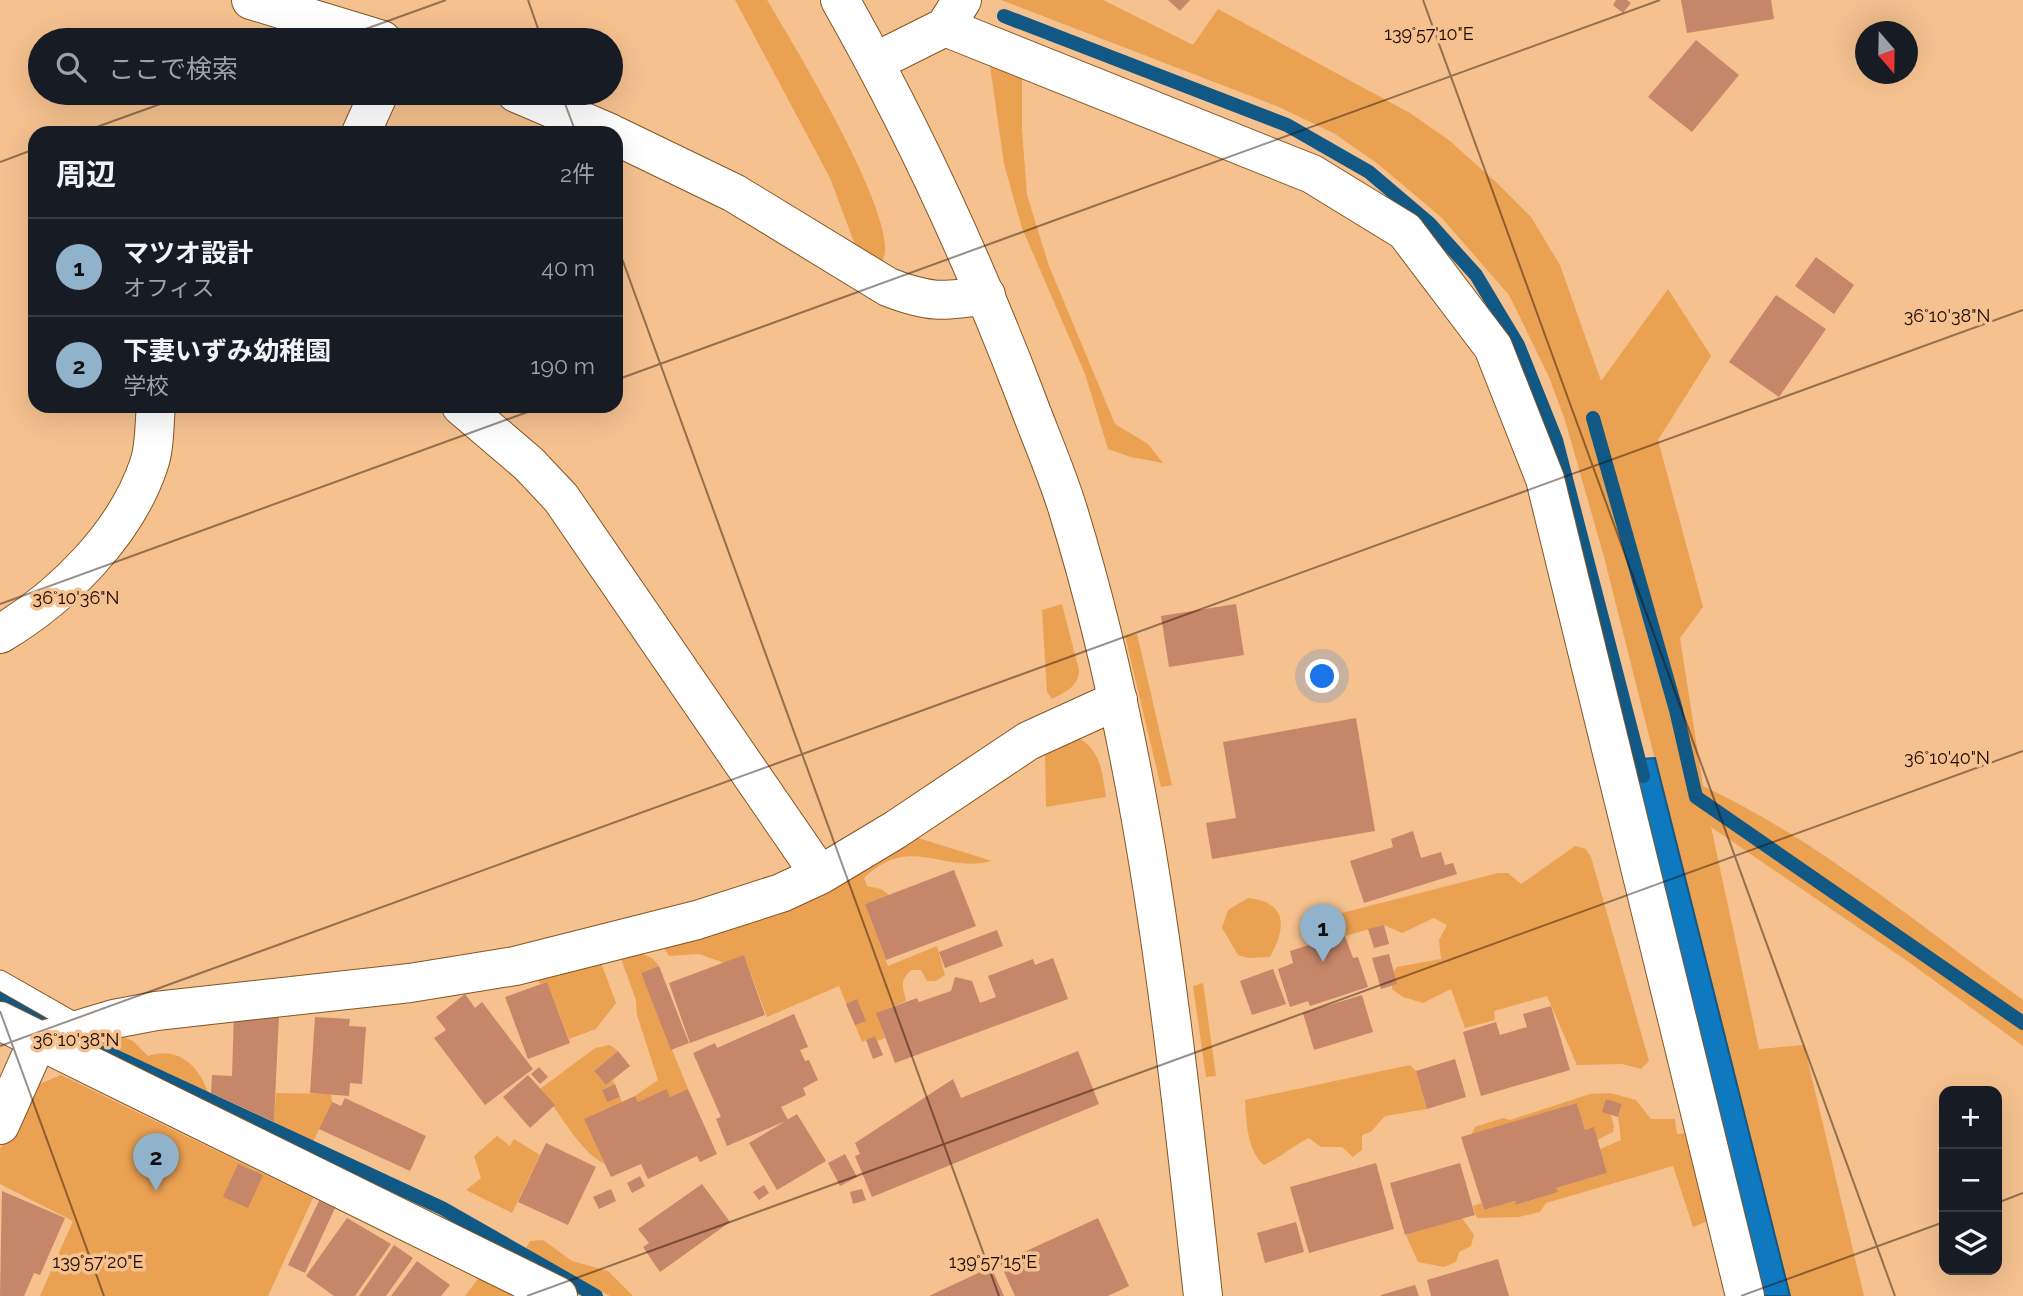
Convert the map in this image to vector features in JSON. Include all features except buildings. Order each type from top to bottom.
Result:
[{"type":"street","points":[[251,0],[343,28]]},
{"type":"street","points":[[840,0],[875,62],[986,295],[1068,509],[1118,700],[1154,883],[1203,1296]]},
{"type":"street","points":[[875,62],[954,13],[1312,174],[1405,231],[1493,347],[1545,479],[1745,1296]]},
{"type":"street","points":[[364,126],[374,105]]},
{"type":"street","points":[[544,105],[594,126]]},
{"type":"street","points":[[623,139],[734,193],[888,287],[913,297],[941,302],[986,295]]},
{"type":"street","points":[[0,634],[88,564],[129,511],[150,462],[155,413]]},
{"type":"street","points":[[469,413],[529,464],[561,498],[820,874]]},
{"type":"street","points":[[0,1125],[37,1042],[156,1011],[410,983],[515,966],[697,920],[781,893],[820,874],[895,830],[1028,741],[1118,700]]},
{"type":"street","points":[[0,1021],[37,1042],[558,1296]]},
{"type":"lane","points":[[0,980],[84,1028]]},
{"type":"shaded area","points":[[735,0],[767,0],[820,91],[863,176],[878,214],[885,244],[881,262],[857,250],[830,178]]},
{"type":"shaded area","points":[[1001,0],[1103,0],[1193,45],[1218,9],[1410,113],[1450,141],[1531,217],[1560,265],[1601,381],[1668,289],[1711,356],[1658,440],[1703,607],[1680,638],[1703,786],[1746,808],[1828,858],[2023,1000],[2023,1046],[1913,965],[1711,827],[1759,1049],[1804,1045],[1864,1296],[1790,1296],[1604,557],[1565,420],[1549,377],[1509,295],[1441,217],[1378,164],[1335,134],[1279,107]]},
{"type":"shaded area","points":[[990,66],[1022,77],[1022,130],[1027,195],[1049,266],[1115,424],[1148,444],[1163,463],[1108,449],[1085,374],[1022,228],[1004,164]]},
{"type":"shaded area","points":[[1062,604],[1079,670],[1074,685],[1052,699],[1047,692],[1042,610]]},
{"type":"shaded area","points":[[1137,634],[1172,785],[1161,787],[1125,636]]},
{"type":"shaded area","points":[[1073,736],[1082,740],[1095,753],[1106,797],[1046,807],[1045,751]]},
{"type":"shaded area","points":[[915,837],[992,861],[958,863],[912,856],[897,858],[881,865],[864,878],[867,886],[881,889],[889,895],[865,904],[888,966],[937,946],[945,975],[936,981],[927,981],[921,970],[911,970],[907,974],[903,981],[906,1001],[877,1013],[885,1038],[877,1041],[875,1036],[862,1042],[839,986],[767,1017],[744,955],[724,963],[699,954],[669,956],[661,944]]},
{"type":"shaded area","points":[[1575,846],[1586,849],[1591,857],[1649,1061],[1641,1069],[1622,1064],[1577,1065],[1547,996],[1494,1011],[1495,1020],[1465,1028],[1451,989],[1423,1003],[1403,997],[1392,989],[1391,975],[1397,967],[1441,959],[1439,940],[1447,925],[1434,918],[1402,933],[1384,925],[1345,936],[1338,914],[1498,873],[1508,873],[1521,884]]},
{"type":"shaded area","points":[[1248,898],[1270,905],[1280,918],[1279,936],[1270,957],[1248,958],[1238,955],[1222,928],[1228,910]]},
{"type":"shaded area","points":[[640,953],[652,958],[659,966],[641,973],[688,1089],[670,1097],[667,1090],[638,1102],[635,1096],[658,1080],[637,1015],[636,1000],[620,956]]},
{"type":"shaded area","points":[[600,960],[616,1003],[596,1029],[569,1039],[547,982],[540,984],[536,973]]},
{"type":"shaded area","points":[[1203,983],[1216,1076],[1206,1077],[1193,986]]},
{"type":"shaded area","points":[[101,1027],[133,1041],[148,1056],[169,1054],[186,1060],[199,1074],[208,1092],[203,1094],[91,1043]]},
{"type":"shaded area","points":[[610,1045],[618,1051],[594,1071],[606,1085],[612,1080],[615,1084],[602,1090],[607,1101],[620,1097],[622,1102],[585,1119],[605,1164],[586,1150],[540,1089],[595,1048]]},
{"type":"shaded area","points":[[1410,1065],[1416,1071],[1427,1109],[1385,1116],[1371,1132],[1362,1135],[1362,1150],[1353,1157],[1342,1147],[1321,1147],[1309,1138],[1264,1165],[1258,1159],[1248,1135],[1245,1100]]},
{"type":"shaded area","points":[[61,1075],[313,1198],[268,1296],[40,1296],[73,1221],[0,1184],[0,1149],[40,1084]]},
{"type":"shaded area","points":[[276,1093],[331,1094],[332,1102],[313,1142],[274,1122]]},
{"type":"shaded area","points":[[1610,1093],[1636,1100],[1651,1119],[1675,1119],[1677,1134],[1686,1133],[1708,1221],[1693,1227],[1673,1166],[1546,1203],[1540,1212],[1519,1217],[1477,1218],[1473,1206],[1481,1203],[1484,1210],[1515,1201],[1517,1205],[1557,1192],[1556,1188],[1607,1173],[1600,1149],[1621,1140],[1618,1117],[1622,1105],[1606,1099],[1614,1126],[1613,1132],[1597,1140],[1594,1128],[1585,1130],[1577,1103],[1471,1135],[1475,1127],[1503,1118],[1510,1120],[1590,1094]]},
{"type":"shaded area","points":[[497,1136],[510,1146],[514,1139],[540,1155],[512,1213],[466,1190],[481,1178],[474,1156]]},
{"type":"shaded area","points":[[1462,1218],[1474,1235],[1471,1246],[1459,1252],[1456,1262],[1444,1267],[1418,1262],[1406,1235]]},
{"type":"shaded area","points":[[543,1240],[572,1261],[608,1271],[633,1296],[610,1296],[529,1254],[526,1248],[530,1241]]},
{"type":"shaded area","points":[[481,1275],[522,1296],[465,1296]]},
{"type":"water","points":[[1655,758],[1790,1296],[1760,1296],[1626,760]]},
{"type":"waterway","points":[[1004,16],[1287,125],[1369,172],[1429,223],[1476,275],[1518,345],[1556,440],[1643,776]]},
{"type":"waterway","points":[[1593,418],[1676,710],[1696,797],[2023,1023]]},
{"type":"waterway","points":[[0,998],[39,1020]]},
{"type":"waterway","points":[[106,1052],[442,1208],[596,1296]]},
{"type":"place","name":"マツオ設計","points":[[1323,962]]},
{"type":"place","name":"下妻いずみ幼稚園","points":[[156,1191]]}]
